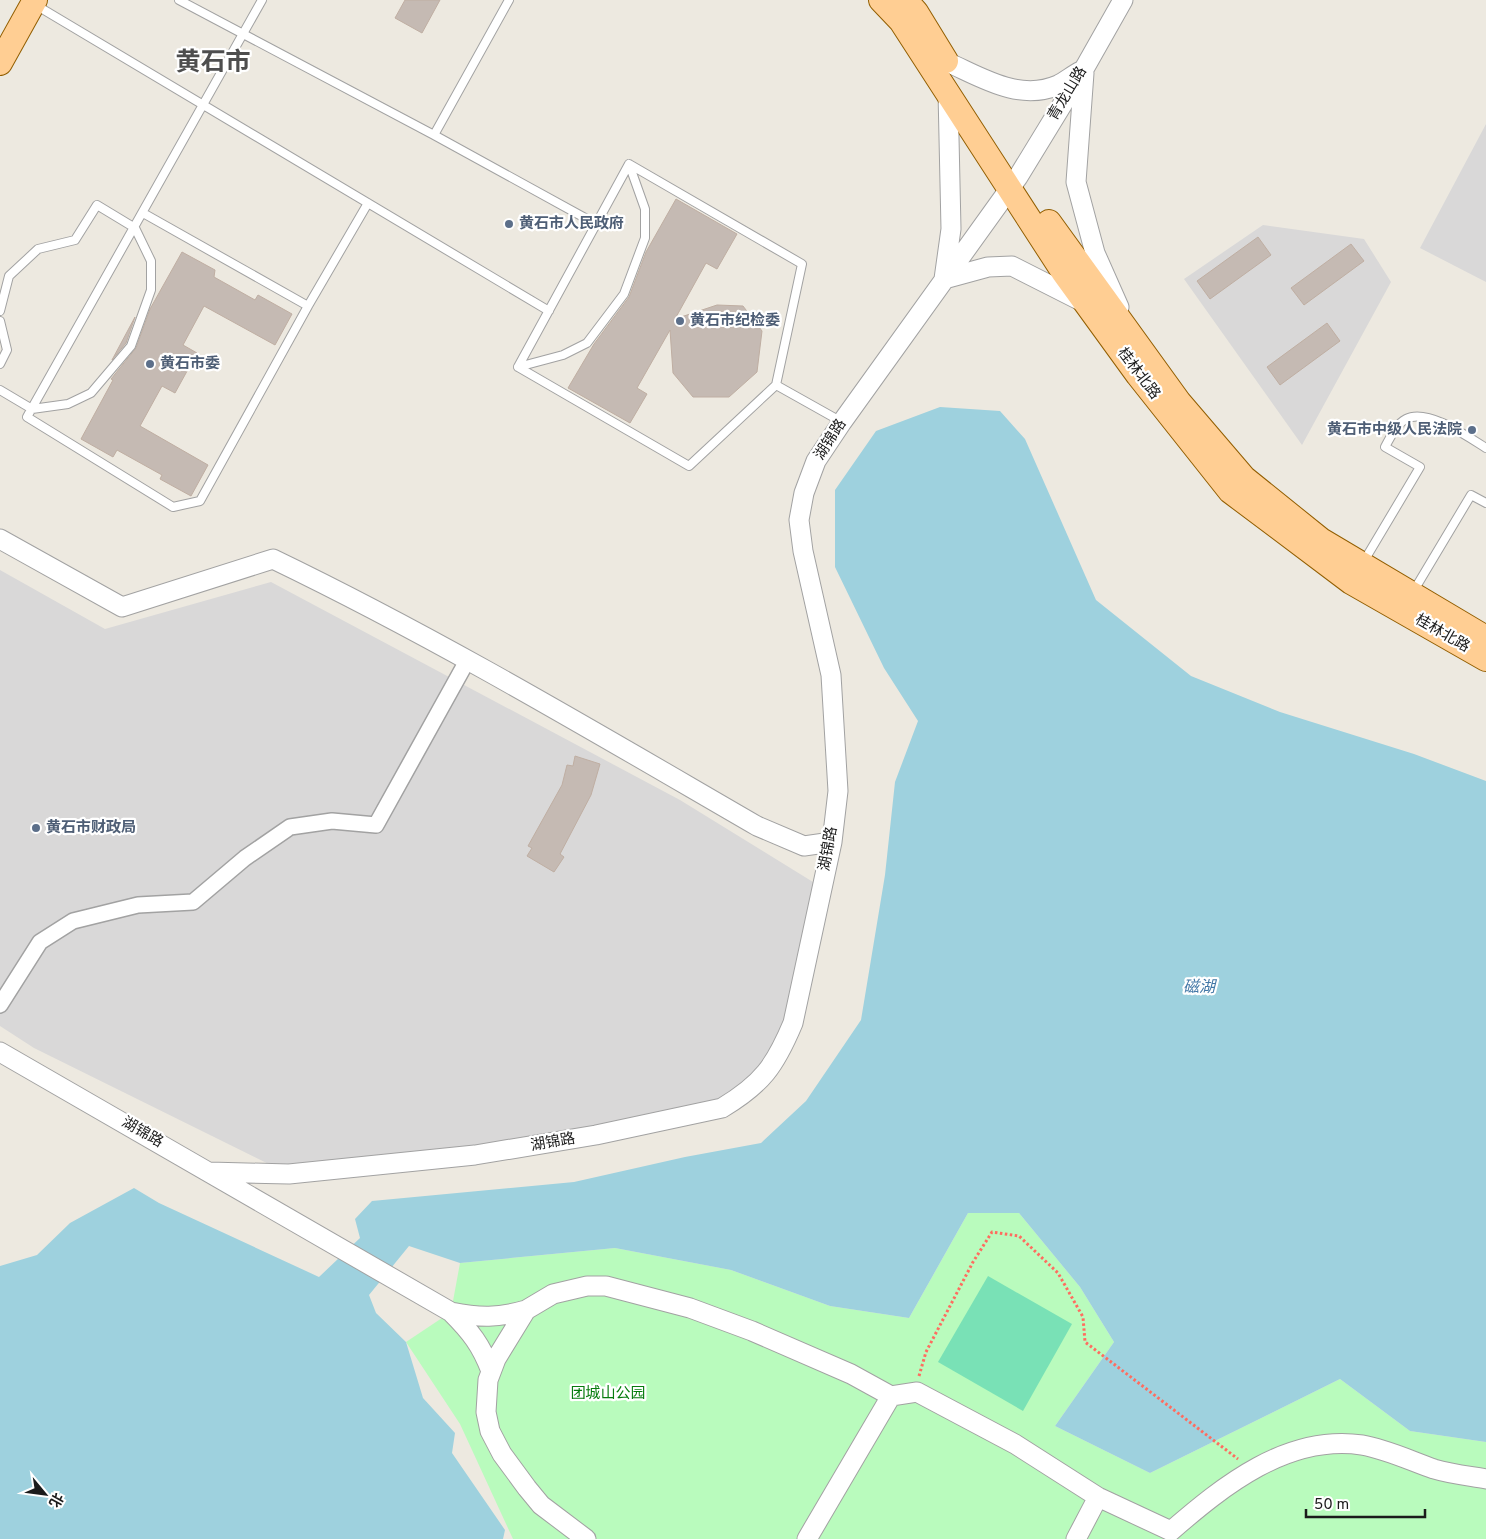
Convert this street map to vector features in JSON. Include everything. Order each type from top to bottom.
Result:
[{"type":"main road","name":"桂林北路","points":[[880,0],[901,21],[948,92],[1014,182],[1128,330],[1179,402],[1244,478],[1321,540],[1356,573]]},
{"type":"main road","name":"桂林北路","points":[[905,0],[916,12],[947,62],[1064,273],[1138,375],[1230,491],[1356,573],[1406,603],[1486,659]]},
{"type":"main road","points":[[0,64],[34,2]]},
{"type":"main road","name":"桂林北路","points":[[1406,603],[1486,638]]},
{"type":"street","name":"青龙山路","points":[[1014,182],[1084,69],[1123,0]]},
{"type":"street","points":[[947,62],[1000,86],[1033,91],[1057,85],[1084,69]]},
{"type":"street","points":[[1084,69],[1076,182],[1095,253],[1128,330]]},
{"type":"street","points":[[948,92],[951,230],[944,279],[988,267],[1012,266],[1087,304]]},
{"type":"street","name":"湖锦路","points":[[209,1172],[289,1174],[475,1155],[544,1145],[722,1108],[746,1094],[765,1076],[782,1050],[793,1024],[832,842],[838,791],[831,675],[803,551],[799,520],[804,493],[816,462],[842,422],[1014,182]]},
{"type":"street","points":[[0,539],[122,607],[273,559],[339,591],[467,661],[757,826],[804,846],[832,842]]},
{"type":"street","points":[[0,1006],[40,942],[73,921],[138,905],[192,902],[245,858],[290,827],[332,821],[376,825],[467,661]]},
{"type":"street","name":"湖锦路","points":[[0,1052],[451,1312]]},
{"type":"street","points":[[451,1312],[476,1317],[503,1317],[526,1310],[553,1294],[586,1286],[606,1286],[690,1308],[752,1331],[851,1374],[891,1396],[917,1392],[1015,1444],[1098,1496],[1170,1531],[1214,1494],[1252,1470],[1289,1452],[1324,1444],[1362,1445],[1437,1470],[1486,1480]]},
{"type":"street","points":[[526,1310],[506,1341],[491,1371],[486,1392],[487,1422],[502,1454],[540,1505],[586,1539]]},
{"type":"street","points":[[451,1312],[471,1332],[482,1348],[491,1371]]},
{"type":"street","points":[[807,1539],[891,1396]]},
{"type":"street","points":[[1076,1539],[1098,1496]]},
{"type":"lane","points":[[179,0],[434,135],[596,224]]},
{"type":"lane","points":[[262,0],[204,106],[27,417],[173,507],[200,501],[308,306],[368,203]]},
{"type":"lane","points":[[434,135],[509,0]]},
{"type":"lane","points":[[34,2],[204,106],[549,311]]},
{"type":"lane","points":[[518,367],[629,164]]},
{"type":"lane","points":[[518,367],[563,355],[587,343],[624,294],[645,238],[644,209],[629,164]]},
{"type":"lane","points":[[518,367],[689,466],[776,386],[802,264],[629,164]]},
{"type":"lane","points":[[0,311],[9,276],[38,249],[75,240],[97,205],[135,228],[151,261],[151,290],[131,346],[91,393],[68,404],[32,409],[0,390]]},
{"type":"lane","points":[[143,213],[308,306]]},
{"type":"lane","points":[[0,322],[7,350],[0,364]]},
{"type":"lane","points":[[776,386],[842,422]]},
{"type":"lane","points":[[1356,573],[1420,467],[1384,446],[1404,420],[1418,415],[1442,422],[1486,448]]},
{"type":"lane","points":[[1406,603],[1471,496],[1486,504]]},
{"type":"path","points":[[920,1376],[926,1352],[973,1262],[992,1232],[1019,1236],[1058,1273],[1083,1317],[1085,1342],[1234,1456]]},
{"type":"shaded area","points":[[1486,124],[1486,282],[1420,248]]},
{"type":"shaded area","points":[[1263,225],[1364,239],[1391,282],[1302,445],[1184,279]]},
{"type":"shaded area","points":[[0,570],[105,629],[271,582],[680,800],[813,882],[793,1023],[782,1050],[722,1108],[289,1174],[34,1048],[0,1026]]},
{"type":"green space","name":"团城山公园","points":[[968,1213],[1019,1213],[1080,1287],[1114,1342],[1055,1426],[1150,1473],[1340,1379],[1410,1431],[1486,1442],[1486,1539],[513,1539],[460,1424],[406,1342],[451,1312],[460,1263],[615,1248],[731,1270],[830,1306],[909,1318]]},
{"type":"green space","points":[[988,1276],[1072,1324],[1023,1411],[938,1362]]},
{"type":"water","name":"磁湖","points":[[940,407],[1000,411],[1025,439],[1096,600],[1191,676],[1280,712],[1414,754],[1486,781],[1486,1442],[1410,1431],[1340,1379],[1150,1473],[1055,1426],[1114,1342],[1080,1287],[1019,1213],[968,1213],[909,1318],[830,1306],[731,1270],[615,1248],[460,1263],[409,1246],[369,1295],[376,1313],[406,1342],[423,1398],[455,1433],[452,1453],[505,1530],[503,1539],[0,1539],[0,1266],[37,1255],[70,1223],[134,1188],[159,1203],[319,1277],[360,1238],[355,1219],[372,1201],[574,1182],[685,1157],[761,1143],[806,1101],[861,1020],[885,875],[895,782],[918,721],[884,668],[835,567],[835,490],[876,431]]},
{"type":"building","points":[[405,0],[440,0],[422,33],[395,18]]},
{"type":"building","name":"黄石市纪检委","points":[[676,199],[737,234],[717,269],[706,263],[675,319],[717,305],[743,306],[762,331],[757,372],[729,397],[693,397],[673,373],[670,330],[637,388],[647,394],[630,423],[568,388],[594,344],[629,297],[646,252]]},
{"type":"building","points":[[1258,237],[1271,255],[1210,299],[1197,281]]},
{"type":"building","points":[[1351,244],[1364,261],[1304,305],[1291,288]]},
{"type":"building","name":"黄石市委","points":[[182,252],[215,270],[214,277],[255,300],[258,295],[292,314],[275,345],[204,306],[183,345],[197,353],[175,393],[162,386],[140,426],[208,465],[191,496],[160,479],[162,475],[117,450],[113,457],[81,439],[113,380],[111,379],[136,348],[150,309]]},
{"type":"building","points":[[135,317],[126,343],[112,360]]},
{"type":"building","points":[[1327,323],[1340,341],[1280,385],[1267,367]]},
{"type":"building","points":[[575,756],[600,764],[591,795],[560,854],[564,857],[554,872],[527,856],[532,848],[528,846],[562,785],[567,765],[573,766]]},
{"type":"place","name":"黄石市人民政府","points":[[509,224]]},
{"type":"place","name":"黄石市纪检委","points":[[680,321]]},
{"type":"place","name":"黄石市委","points":[[150,364]]},
{"type":"place","name":"黄石市中级人民法院","points":[[1472,430]]},
{"type":"place","name":"黄石市财政局","points":[[36,828]]},
{"type":"district","name":"黄石市","points":[[213,64]]}]
